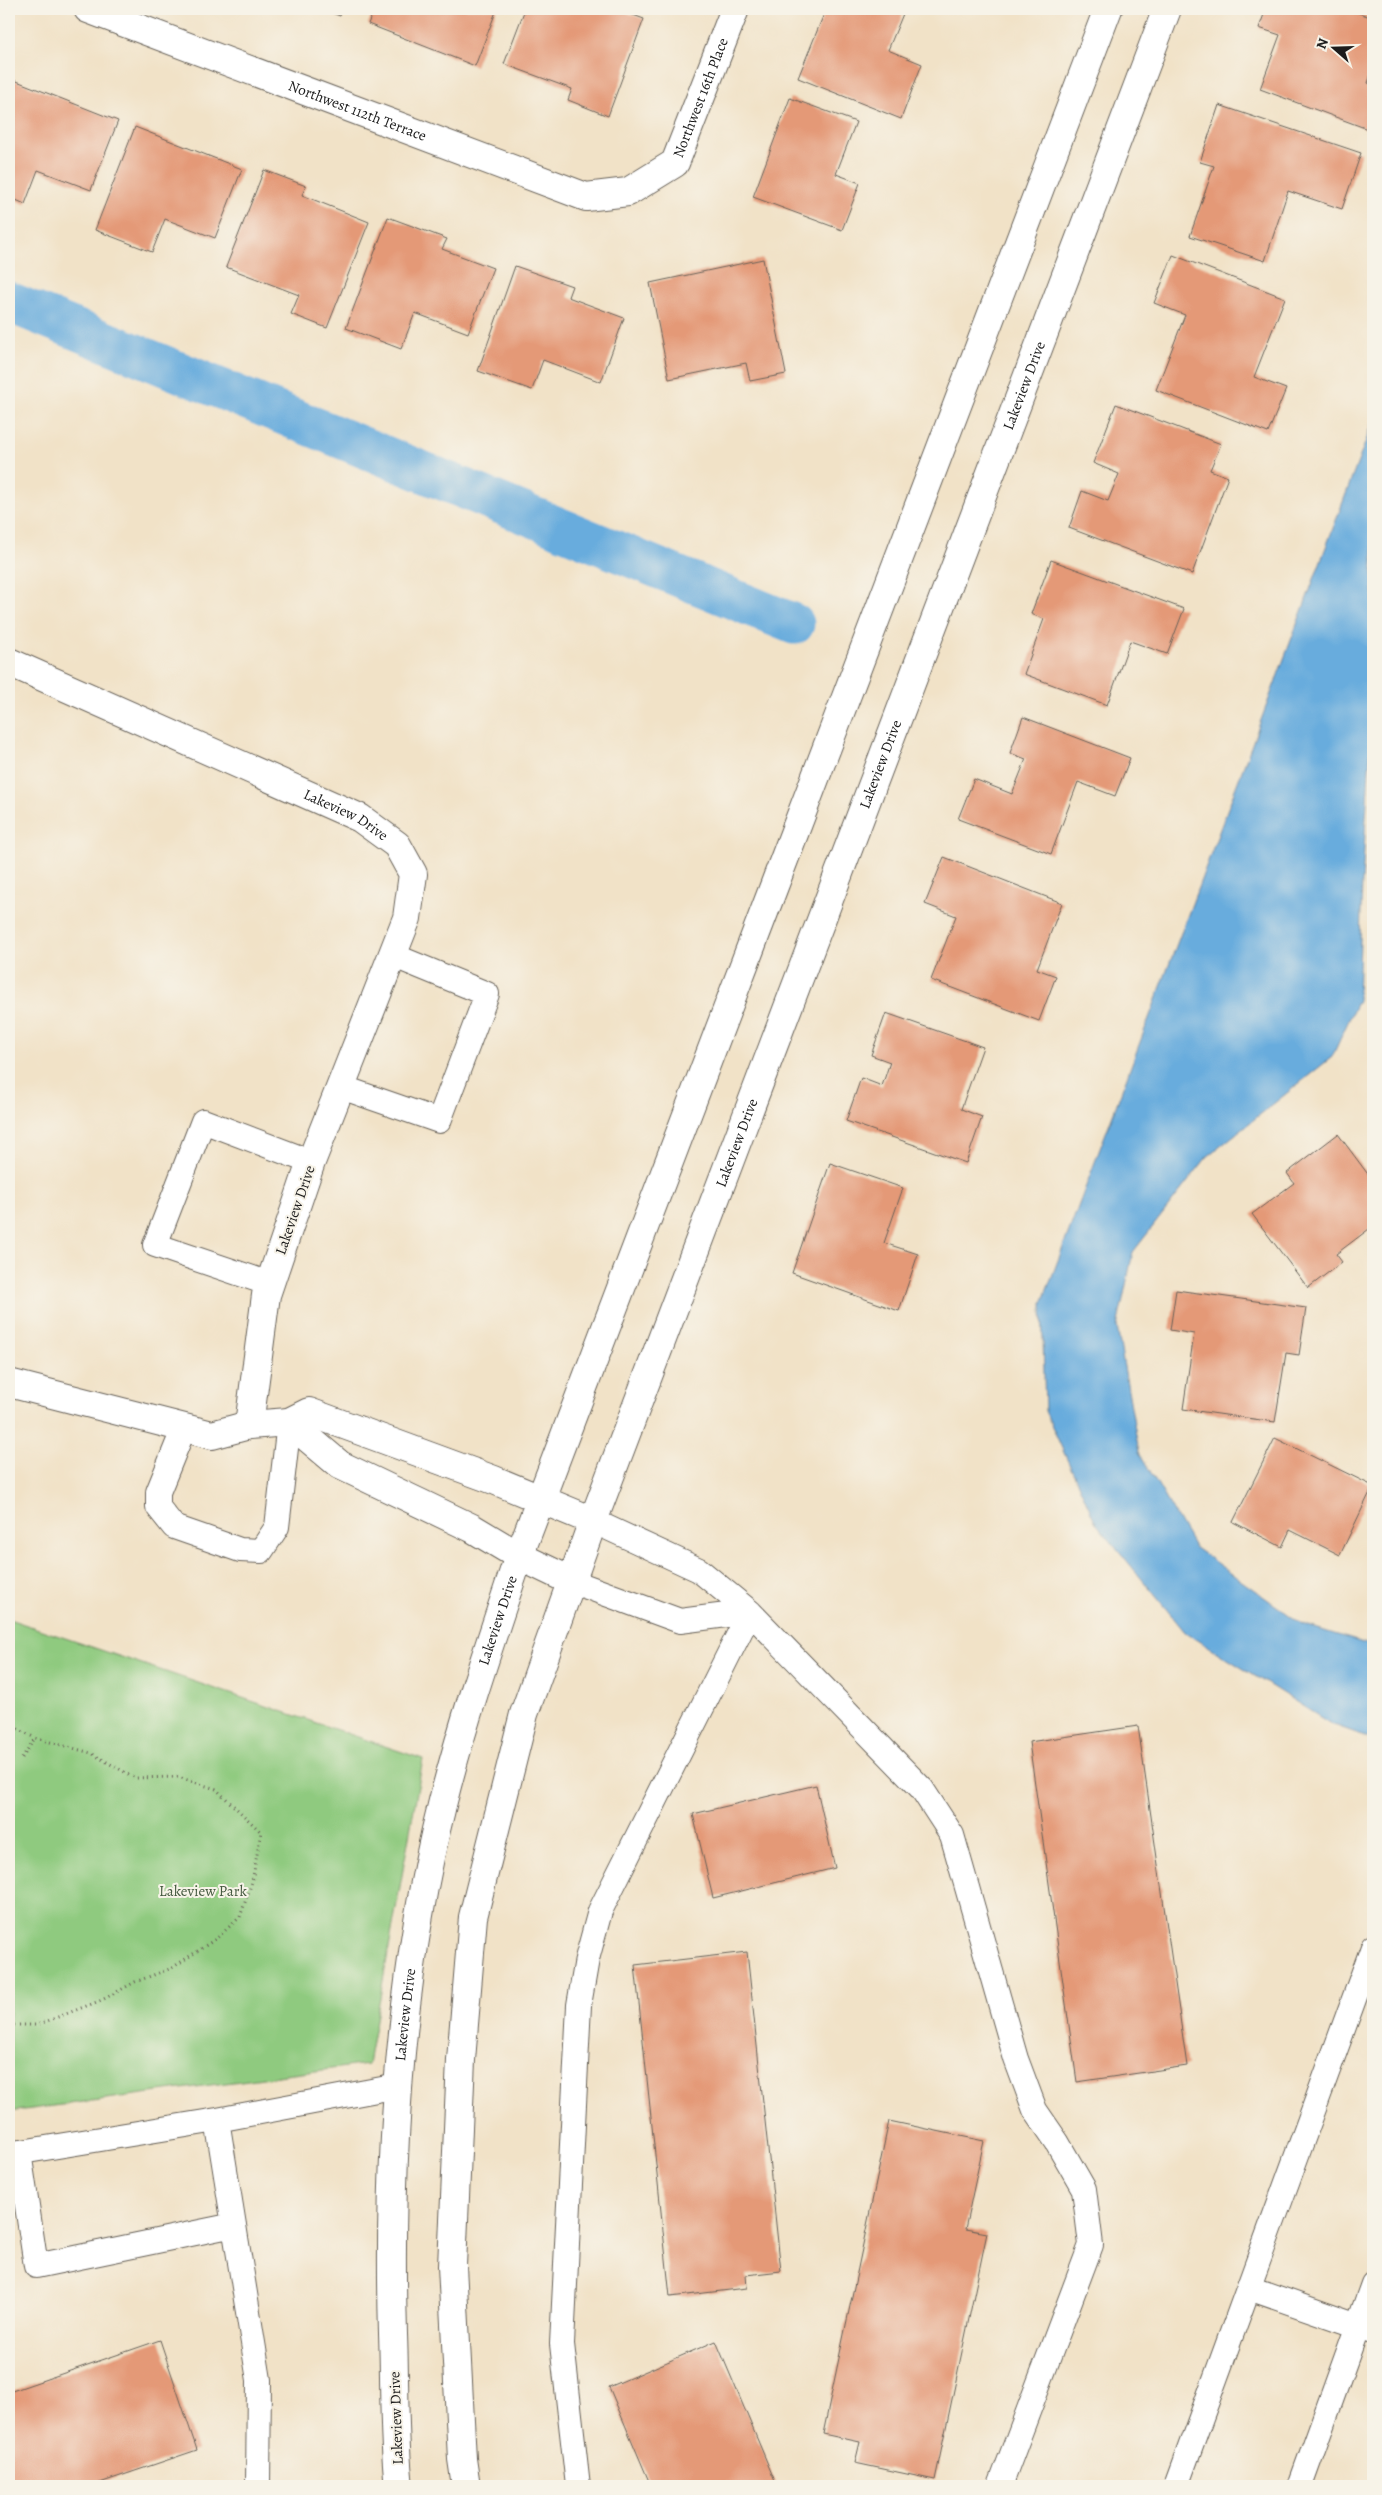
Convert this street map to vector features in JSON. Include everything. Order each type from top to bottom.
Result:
[{"type":"street","name":"Northwest 112th Terrace","points":[[88,9],[586,197],[628,192]]},
{"type":"street","name":"Northwest 16th Place","points":[[628,192],[675,163],[735,9]]},
{"type":"street","name":"Lakeview Drive","points":[[399,2486],[392,2271],[398,2061],[421,1908],[443,1801],[486,1655],[519,1556],[1108,9]]},
{"type":"street","name":"Lakeview Drive","points":[[466,2486],[462,2459],[452,2266],[461,2060],[473,1917],[524,1714],[570,1581],[1167,9]]},
{"type":"street","name":"Lakeview Drive","points":[[9,662],[360,818],[397,845],[413,874],[407,918],[311,1162],[266,1295],[248,1425]]},
{"type":"street","points":[[9,1383],[212,1435],[248,1425],[289,1422],[309,1412],[541,1498],[593,1521]]},
{"type":"street","name":"Lakeview Drive","points":[[289,1422],[340,1465],[472,1528],[519,1556],[570,1581]]},
{"type":"lane","points":[[341,1087],[438,1122],[487,994],[392,955]]},
{"type":"lane","points":[[270,1284],[155,1246],[203,1121],[311,1162]]},
{"type":"lane","points":[[184,1428],[158,1492],[158,1507],[174,1527],[240,1550],[261,1551],[277,1527],[289,1422]]},
{"type":"lane","points":[[593,1521],[699,1570],[750,1612],[922,1789],[952,1835],[1016,2059],[1035,2110],[1057,2142],[1084,2189],[1091,2245],[1000,2486]]},
{"type":"lane","points":[[570,1581],[680,1622],[750,1612]]},
{"type":"lane","points":[[578,2486],[562,2344],[579,2005],[586,1959],[600,1910],[750,1612]]},
{"type":"lane","points":[[1176,2486],[1373,1947]]},
{"type":"lane","points":[[234,2225],[36,2266],[14,2153],[217,2120],[398,2086]]},
{"type":"lane","points":[[217,2120],[259,2380],[258,2486]]},
{"type":"lane","points":[[1300,2486],[1366,2329],[1373,2284]]},
{"type":"lane","points":[[1249,2288],[1366,2329]]},
{"type":"path","points":[[9,1724],[35,1738],[91,1753],[135,1778],[178,1777],[216,1788],[261,1832],[252,1882],[240,1917],[217,1938],[172,1968],[135,1982],[102,2000],[37,2025],[9,2025]]},
{"type":"path","points":[[22,1758],[35,1738]]},
{"type":"green space","name":"Lakeview Park","points":[[9,1619],[423,1759],[368,2064],[9,2112]]},
{"type":"water","points":[[1373,422],[1373,706],[1362,882],[1358,1000],[1332,1057],[1207,1157],[1133,1252],[1117,1327],[1139,1452],[1194,1547],[1302,1624],[1373,1646],[1373,1739],[1331,1724],[1185,1632],[1096,1523],[1045,1411],[1042,1303]]},
{"type":"building","points":[[321,9],[343,9],[340,16]]},
{"type":"building","points":[[374,9],[497,9],[475,66],[368,24]]},
{"type":"building","points":[[525,9],[617,9],[644,19],[608,116],[568,100],[572,89],[504,64]]},
{"type":"building","points":[[826,9],[905,9],[888,50],[922,64],[901,119],[798,78]]},
{"type":"building","points":[[1266,9],[1348,9],[1373,18],[1373,68],[1368,83],[1373,85],[1373,131],[1260,89],[1280,35],[1259,28]]},
{"type":"building","points":[[9,78],[118,121],[91,190],[38,170],[25,204],[9,197]]},
{"type":"building","points":[[790,98],[856,122],[836,174],[860,183],[842,230],[753,197]]},
{"type":"building","points":[[1219,105],[1361,153],[1342,209],[1288,191],[1265,261],[1190,236],[1214,166],[1200,162]]},
{"type":"building","points":[[135,127],[242,169],[215,238],[165,219],[152,252],[95,230]]},
{"type":"building","points":[[264,170],[306,186],[302,195],[369,222],[327,328],[291,314],[299,295],[226,267]]},
{"type":"building","points":[[388,217],[447,239],[442,249],[493,268],[468,333],[415,313],[401,349],[346,328]]},
{"type":"building","points":[[1173,255],[1285,298],[1254,377],[1286,389],[1268,433],[1156,390],[1185,315],[1154,303]]},
{"type":"building","points":[[763,259],[786,374],[750,381],[746,363],[669,379],[650,283]]},
{"type":"building","points":[[515,266],[572,286],[568,297],[624,318],[601,382],[543,360],[532,390],[478,371]]},
{"type":"building","points":[[1116,404],[1221,444],[1210,470],[1228,477],[1192,574],[1069,528],[1082,491],[1108,501],[1119,474],[1093,463]]},
{"type":"building","points":[[1051,560],[1184,609],[1167,654],[1130,641],[1107,705],[1024,674],[1044,619],[1031,614]]},
{"type":"building","points":[[1023,717],[1130,758],[1115,796],[1078,782],[1051,854],[958,819],[974,779],[1012,794],[1026,759],[1010,753]]},
{"type":"building","points":[[944,857],[1062,903],[1037,969],[1056,976],[1039,1021],[931,980],[956,916],[925,904]]},
{"type":"building","points":[[886,1013],[983,1047],[961,1109],[982,1117],[966,1163],[846,1121],[861,1078],[882,1086],[890,1062],[871,1055]]},
{"type":"building","points":[[1338,1134],[1373,1181],[1373,1226],[1336,1254],[1342,1262],[1308,1288],[1252,1214],[1294,1183],[1287,1173]]},
{"type":"building","points":[[830,1163],[903,1188],[884,1243],[918,1254],[899,1311],[792,1273]]},
{"type":"building","points":[[1176,1290],[1306,1308],[1299,1355],[1286,1353],[1275,1422],[1183,1409],[1194,1334],[1170,1330]]},
{"type":"building","points":[[1275,1438],[1373,1486],[1340,1555],[1290,1530],[1282,1547],[1233,1522]]},
{"type":"building","points":[[1138,1726],[1187,2066],[1077,2082],[1029,1742]]},
{"type":"building","points":[[816,1785],[835,1868],[713,1898],[693,1814]]},
{"type":"building","points":[[747,1952],[781,2271],[746,2275],[747,2288],[670,2297],[635,1965]]},
{"type":"building","points":[[889,2121],[984,2141],[965,2229],[987,2233],[935,2480],[855,2463],[860,2442],[823,2434]]},
{"type":"building","points":[[160,2340],[197,2450],[91,2486],[9,2486],[9,2392]]},
{"type":"building","points":[[716,2341],[777,2486],[651,2486],[609,2387]]},
{"type":"waterway","points":[[9,302],[794,624]]}]
